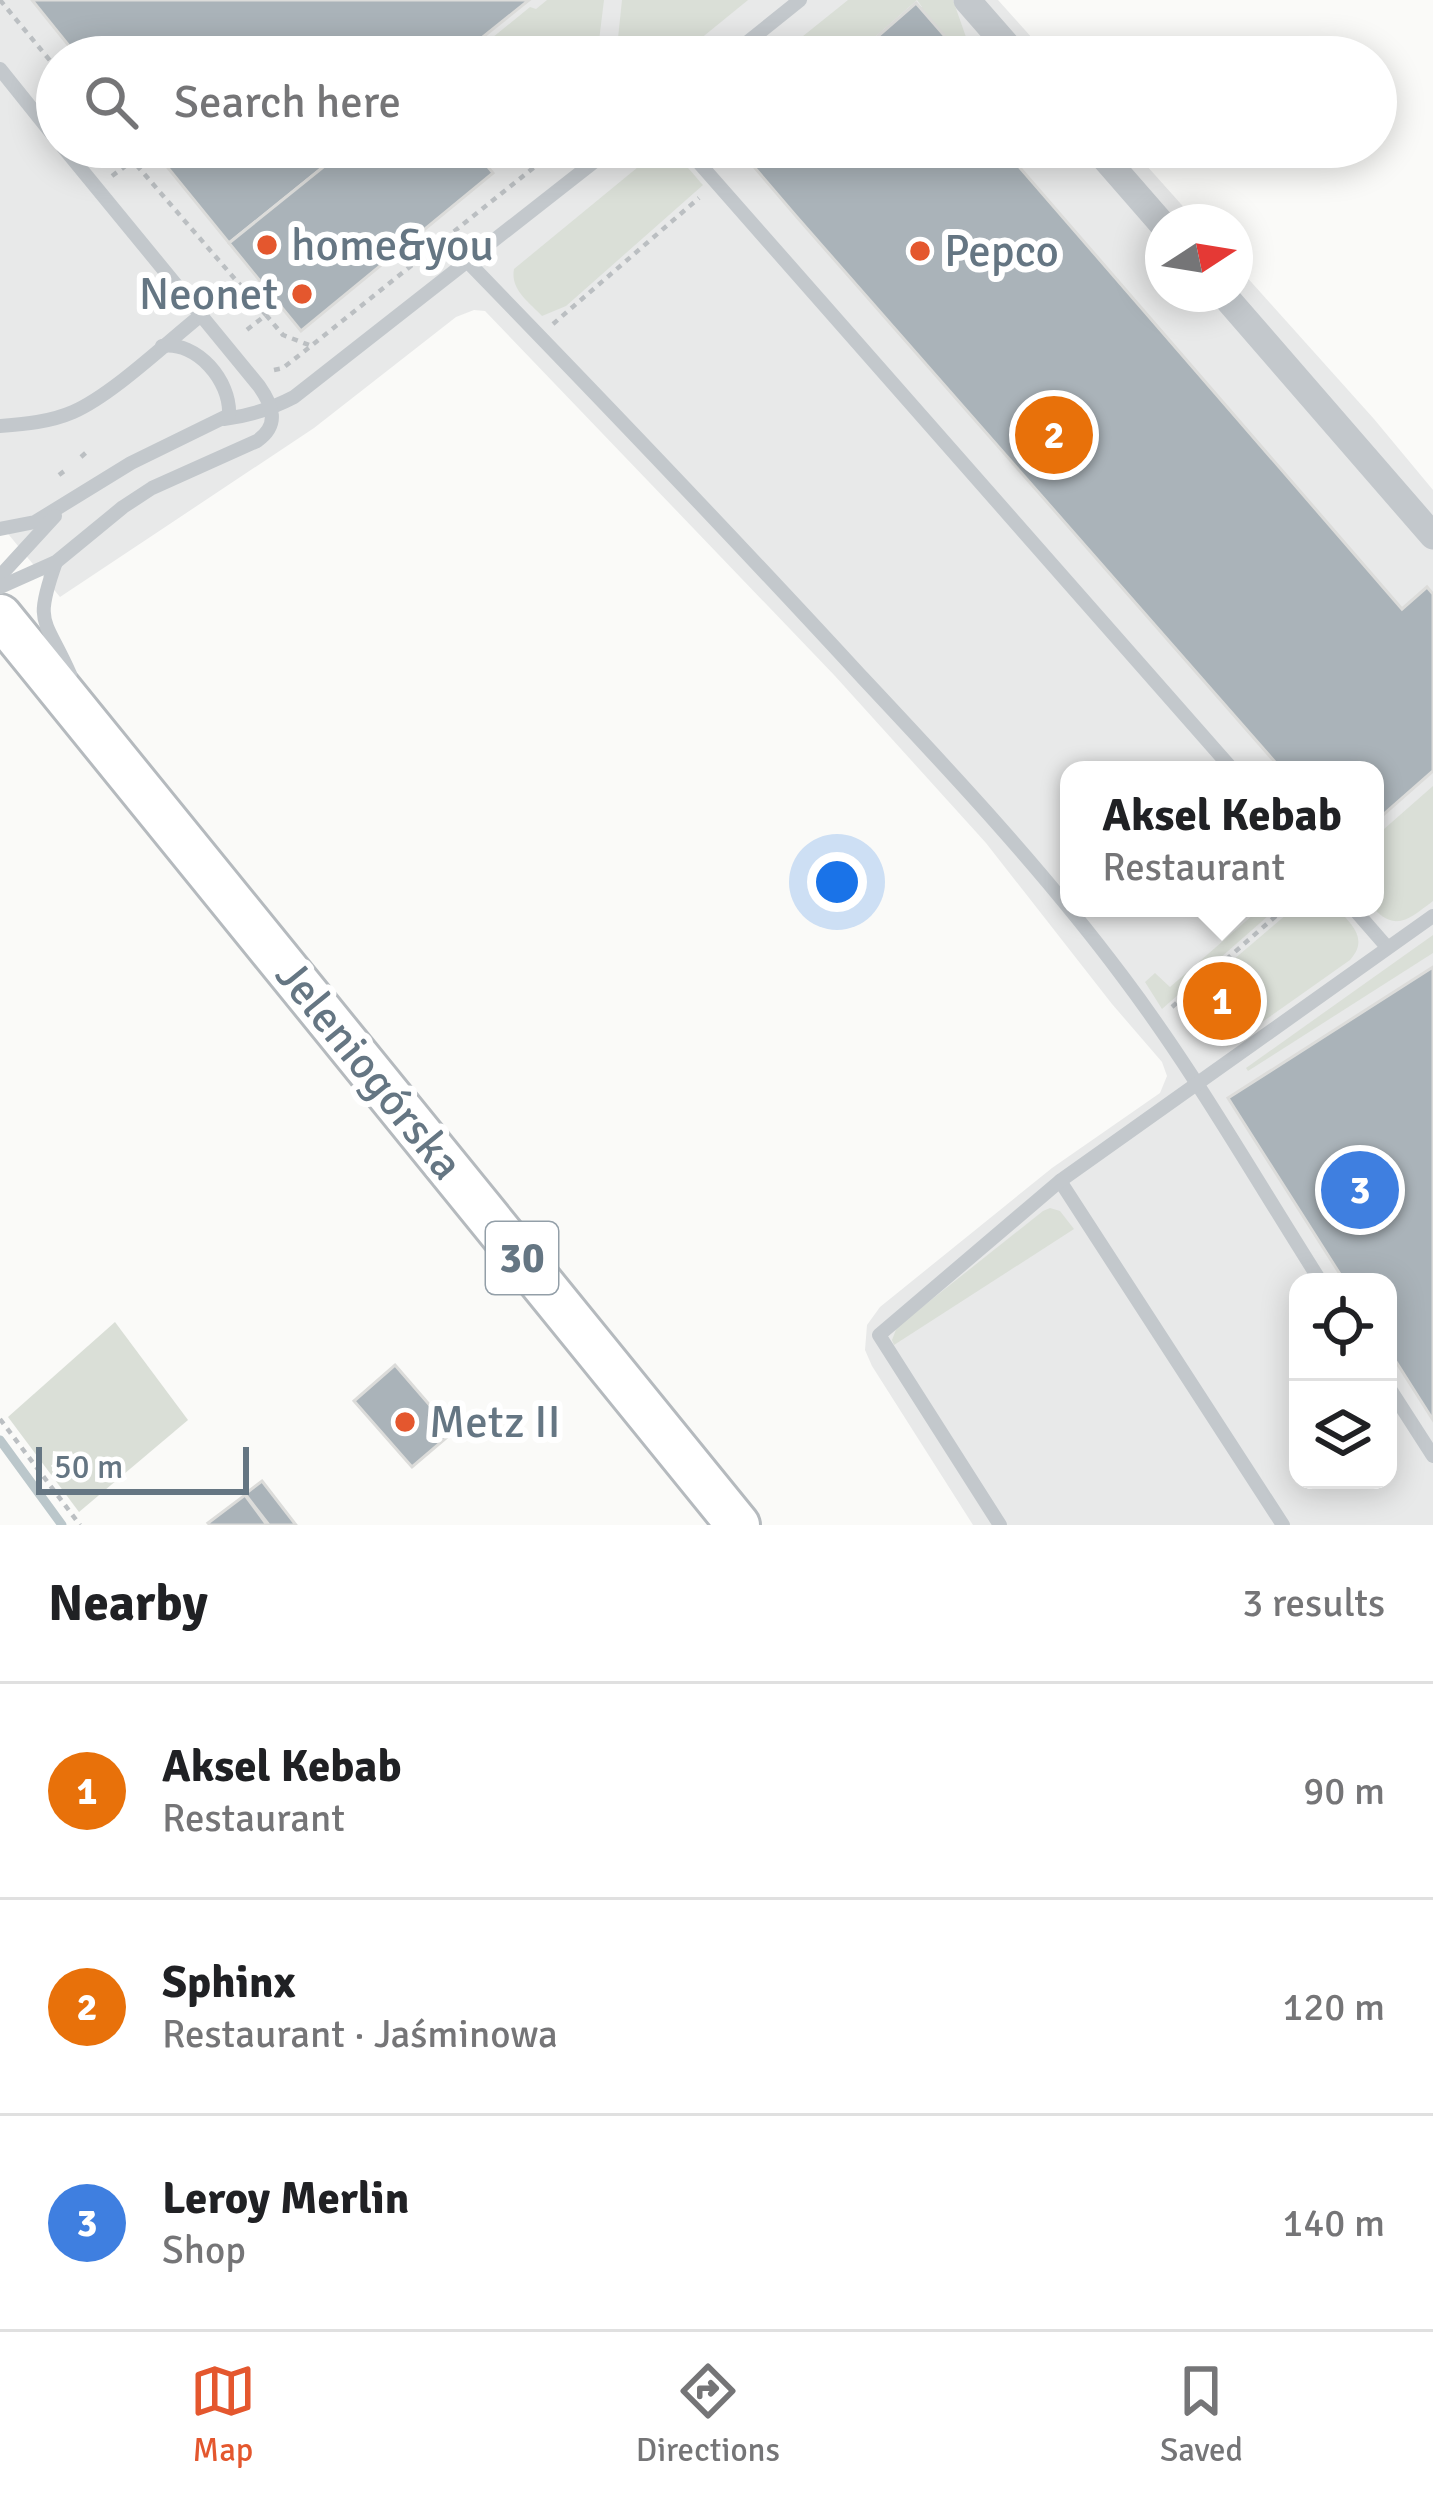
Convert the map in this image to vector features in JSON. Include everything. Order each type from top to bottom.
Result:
[{"type":"main road","name":"Jeleniogórska","points":[[0,616],[737,1525]]},
{"type":"street","points":[[967,0],[999,36]]},
{"type":"street","points":[[1113,168],[1145,204]]},
{"type":"street","points":[[1239,312],[1433,536]]},
{"type":"lane","points":[[754,36],[798,0]]},
{"type":"lane","points":[[0,69],[36,114]]},
{"type":"lane","points":[[0,587],[56,562],[152,488],[266,434],[273,418],[259,386],[80,168]]},
{"type":"lane","points":[[224,419],[249,416],[294,397],[586,168]]},
{"type":"lane","points":[[705,168],[1225,761]]},
{"type":"lane","points":[[467,261],[956,777],[1060,900]]},
{"type":"lane","points":[[0,426],[42,422],[94,401],[200,316]]},
{"type":"lane","points":[[0,529],[35,522],[131,463],[229,415],[229,399],[200,356],[183,346],[162,346]]},
{"type":"lane","points":[[0,576],[66,504]]},
{"type":"lane","points":[[56,562],[42,604],[43,620],[95,734]]},
{"type":"lane","points":[[1000,1525],[879,1335],[1060,1181],[1433,916]]},
{"type":"lane","points":[[1074,917],[1125,979],[1316,1273]]},
{"type":"lane","points":[[1361,917],[1387,947]]},
{"type":"lane","points":[[1060,1181],[1283,1525]]},
{"type":"lane","points":[[1397,1400],[1433,1456]]},
{"type":"path","points":[[0,0],[36,44]]},
{"type":"path","points":[[96,188],[123,168]]},
{"type":"path","points":[[138,168],[284,335],[311,346]]},
{"type":"path","points":[[271,370],[283,368],[532,168]]},
{"type":"path","points":[[539,335],[717,182]]},
{"type":"path","points":[[225,346],[266,315]]},
{"type":"path","points":[[81,457],[89,450]]},
{"type":"path","points":[[59,475],[67,469]]},
{"type":"path","points":[[1154,1023],[1275,917]]},
{"type":"path","points":[[1182,999],[1226,1063]]},
{"type":"path","points":[[0,1419],[80,1525]]},
{"type":"shaded area","points":[[0,0],[998,0],[1030,36],[36,36],[36,168],[1149,168],[1181,204],[1145,204],[1145,312],[1253,312],[1253,284],[1433,490],[1433,1525],[973,1525],[872,1366],[865,1350],[867,1325],[880,1307],[1052,1168],[1160,1093],[1167,1076],[1162,1062],[986,843],[835,676],[485,311],[456,317],[314,428],[60,597],[0,524]]},
{"type":"shaded area","points":[[547,0],[604,0],[600,36],[494,36],[530,7],[536,9]]},
{"type":"shaded area","points":[[622,0],[748,0],[704,36],[618,36]]},
{"type":"shaded area","points":[[848,0],[917,0],[876,36],[803,36]]},
{"type":"shaded area","points":[[917,0],[953,0],[966,36],[945,36]]},
{"type":"shaded area","points":[[637,168],[688,168],[703,185],[566,306],[542,316],[518,289],[514,269]]},
{"type":"shaded area","points":[[1433,786],[1433,901],[1403,920],[1384,917],[1384,829]]},
{"type":"shaded area","points":[[1251,917],[1267,917],[1162,1009],[1145,982],[1155,973],[1170,987]]},
{"type":"shaded area","points":[[1283,917],[1345,917],[1358,939],[1350,960],[1227,1047],[1214,1028],[1249,1004],[1234,982],[1222,990],[1212,978]]},
{"type":"shaded area","points":[[1433,935],[1433,953],[1248,1071],[1246,1068]]},
{"type":"shaded area","points":[[1050,1208],[1060,1211],[1074,1229],[894,1345],[897,1327]]},
{"type":"shaded area","points":[[115,1322],[188,1420],[79,1512],[8,1417]]},
{"type":"building","points":[[32,0],[529,0],[484,36],[61,36]]},
{"type":"building","points":[[916,3],[945,36],[878,36]]},
{"type":"building","points":[[168,168],[322,168],[229,243]]},
{"type":"building","points":[[322,168],[489,168],[493,173],[301,331],[229,243]]},
{"type":"building","points":[[755,168],[1020,168],[1402,609],[1427,587],[1433,594],[1433,771],[1384,814],[1384,761],[1274,761]]},
{"type":"building","points":[[1433,967],[1433,1420],[1397,1363],[1397,1273],[1339,1273],[1228,1098]]},
{"type":"building","points":[[1233,982],[1246,1000],[1226,1014],[1213,996]]},
{"type":"building","points":[[395,1365],[453,1432],[412,1467],[354,1401]]},
{"type":"building","points":[[262,1481],[296,1525],[269,1525],[245,1494]]},
{"type":"building","points":[[245,1495],[267,1525],[208,1523]]},
{"type":"waterway","points":[[0,1440],[62,1525]]},
{"type":"place","name":"home&you","points":[[267,245]]},
{"type":"place","name":"Pepco","points":[[920,251]]},
{"type":"place","name":"Neonet","points":[[302,294]]},
{"type":"place","name":"Sphinx","points":[[1054,435]]},
{"type":"place","name":"Aksel Kebab","points":[[1222,1001]]},
{"type":"place","name":"Leroy Merlin","points":[[1360,1190]]},
{"type":"place","name":"Metz II","points":[[405,1422]]}]
